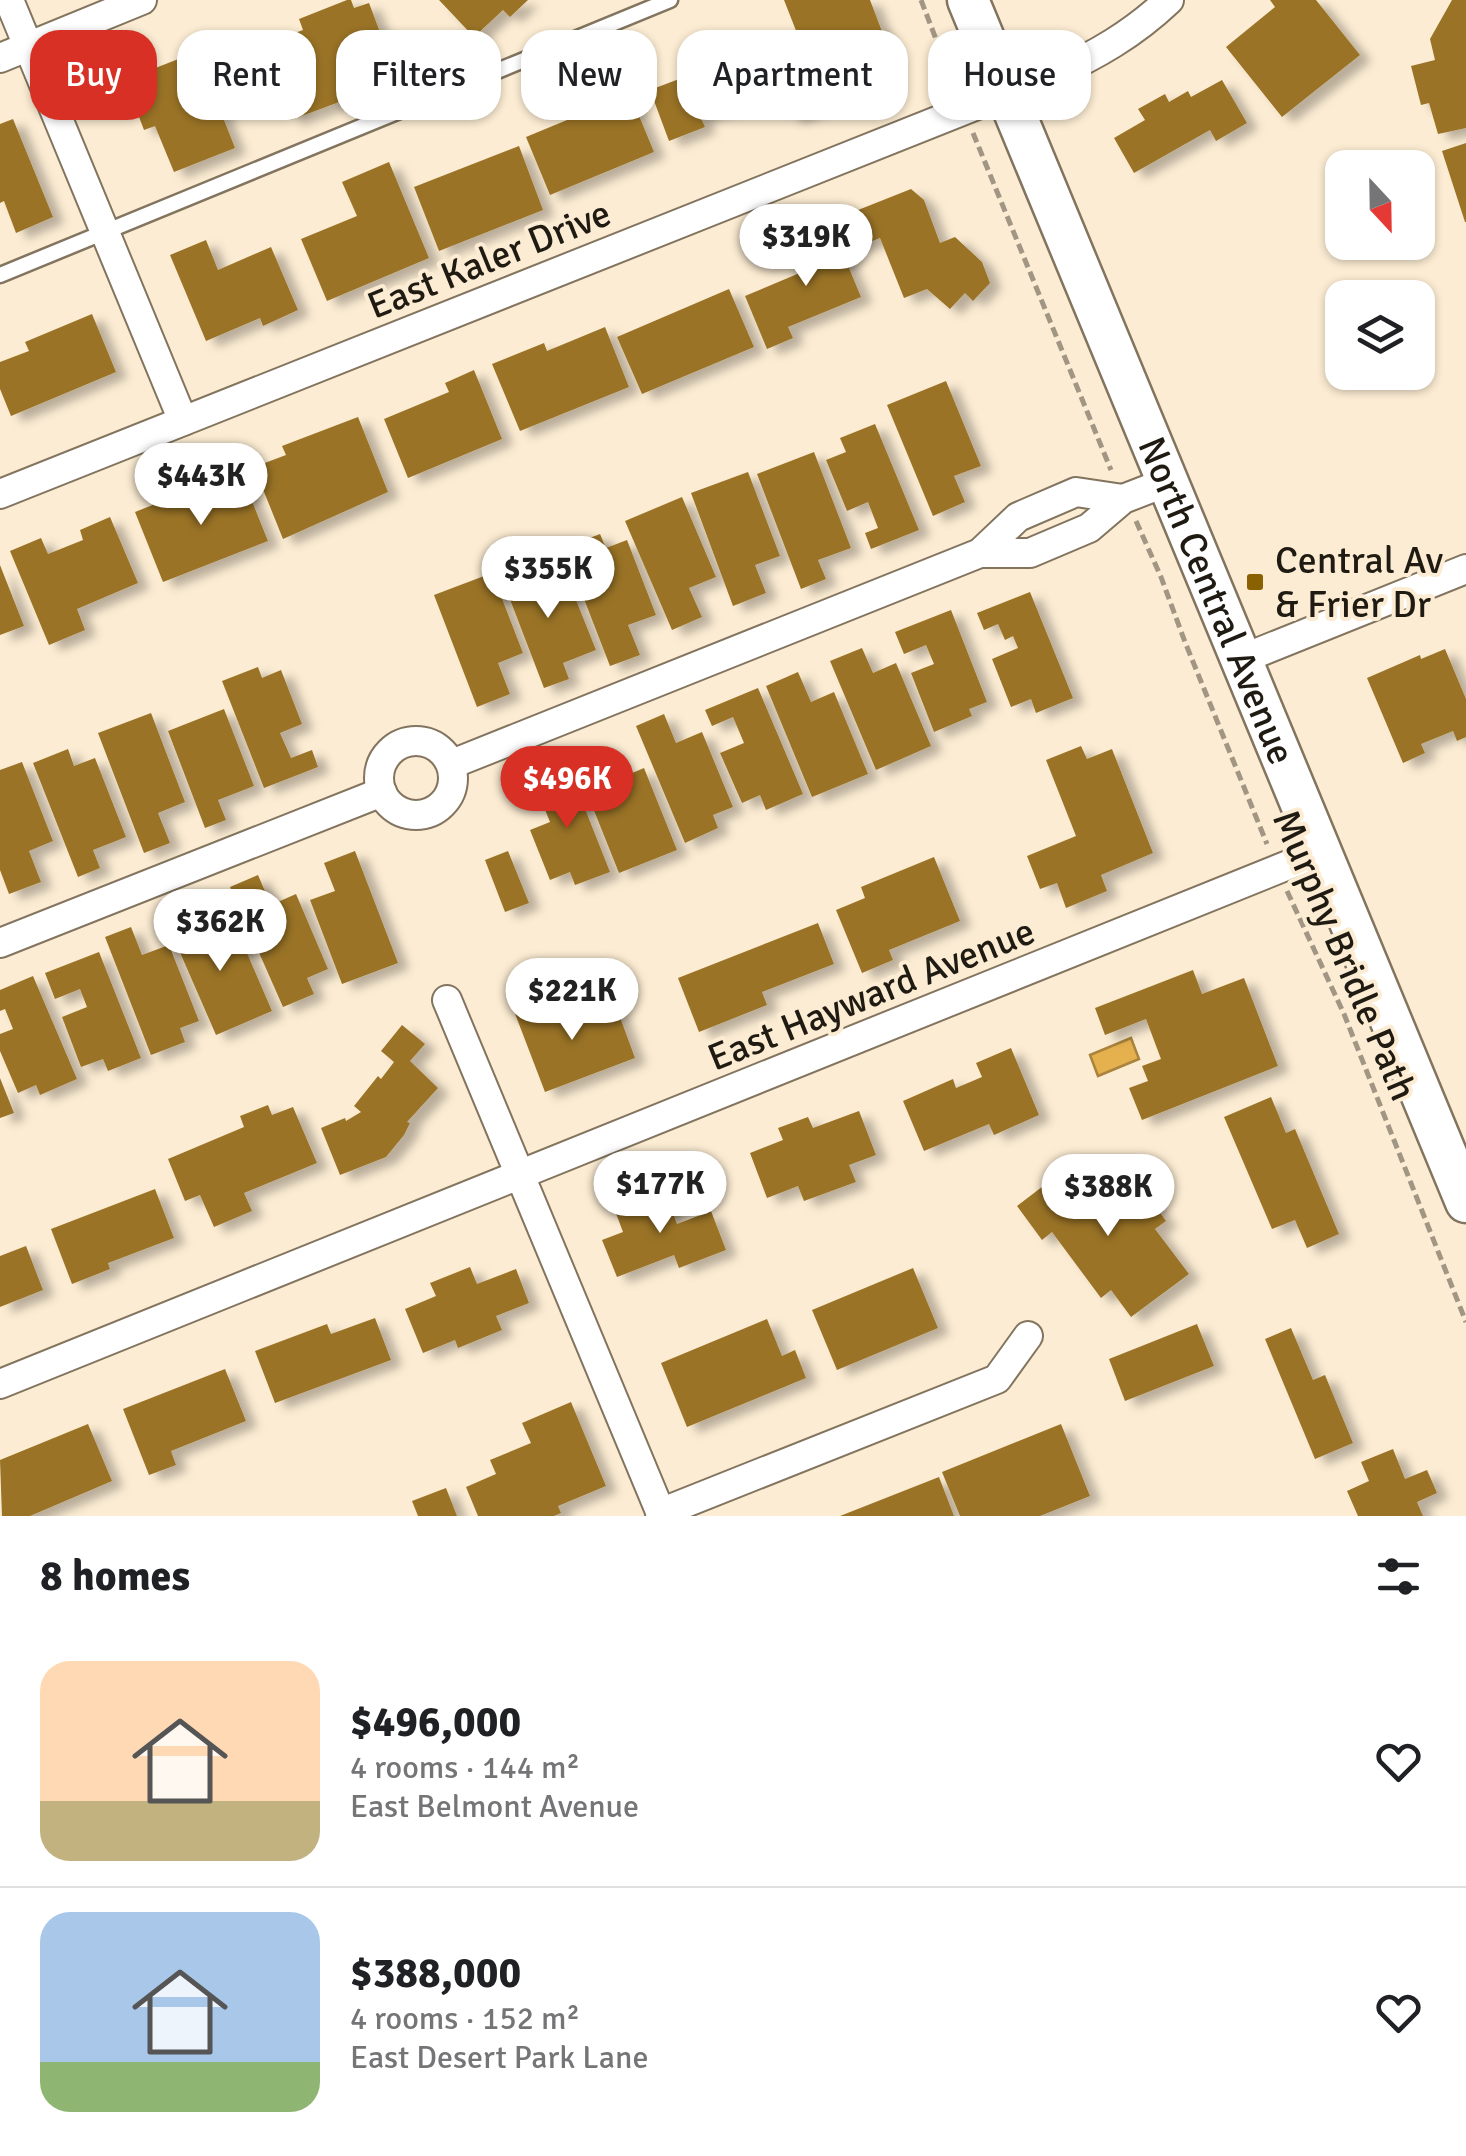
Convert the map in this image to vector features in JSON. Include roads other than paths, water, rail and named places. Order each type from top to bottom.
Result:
[{"type":"main road","name":"North Central Avenue","points":[[968,0],[980,30]]},
{"type":"main road","name":"North Central Avenue","points":[[1017,120],[1466,1202]]},
{"type":"street","points":[[9,0],[183,422]]},
{"type":"street","points":[[0,58],[142,0]]},
{"type":"street","name":"East Kaler Drive","points":[[1091,57],[1142,26],[1169,0]]},
{"type":"street","name":"East Kaler Drive","points":[[0,494],[939,120]]},
{"type":"street","points":[[452,764],[980,553],[1030,553],[1088,528],[1123,499],[1167,482]]},
{"type":"street","points":[[1242,658],[1466,569]]},
{"type":"street","points":[[418,740],[439,748],[452,764],[454,786],[444,805],[425,815],[404,814],[386,802],[382,792],[378,782],[382,761],[397,746],[418,740]]},
{"type":"street","points":[[0,943],[382,792]]},
{"type":"street","name":"East Hayward Avenue","points":[[0,1384],[1323,851]]},
{"type":"street","points":[[447,1000],[661,1514],[998,1379],[1028,1336]]},
{"type":"lane","points":[[0,275],[670,0]]},
{"type":"place","name":"Central Av & Frier Dr","points":[[1255,582]]}]
